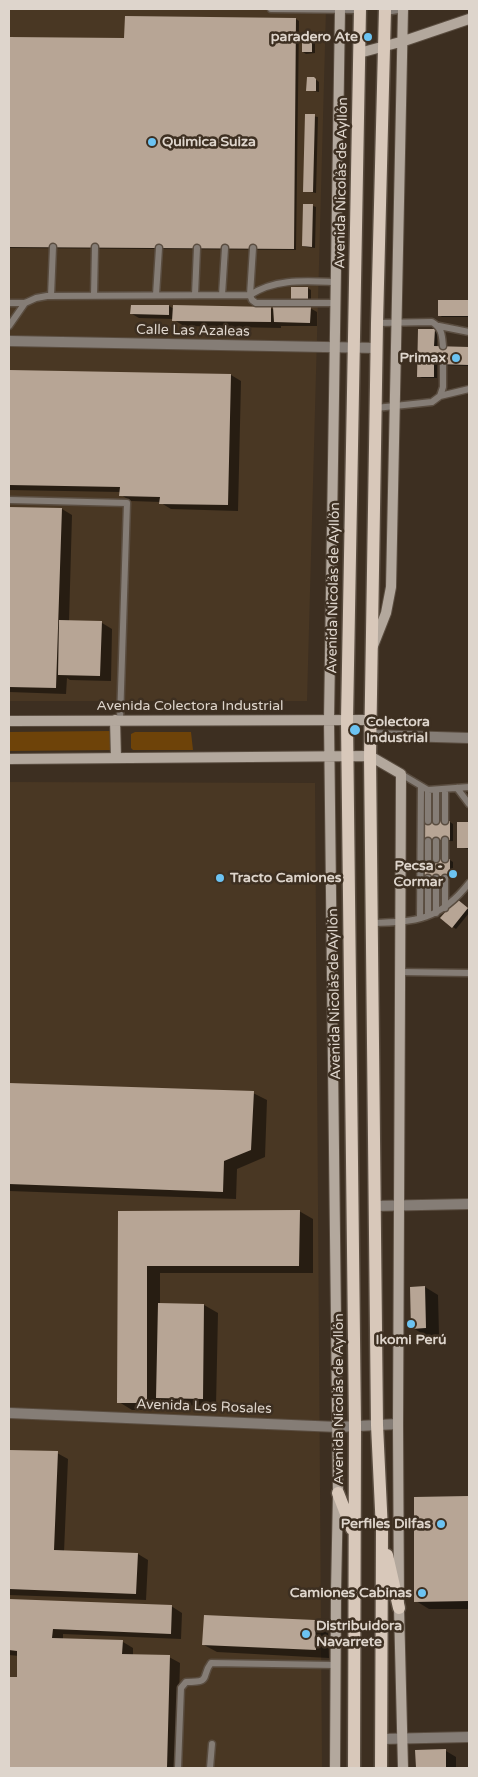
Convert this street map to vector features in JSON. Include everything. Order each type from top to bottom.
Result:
[{"type":"main road","name":"Avenida Nicolás de Ayllón","points":[[354,1768],[355,1426],[347,720],[360,9]]},
{"type":"main road","points":[[372,649],[386,613],[391,587],[404,9]]},
{"type":"main road","name":"Avenida Nicolás de Ayllón","points":[[335,1768],[338,1426],[329,720],[340,10]]},
{"type":"main road","points":[[381,1768],[382,1531],[377,1425],[370,735],[377,323],[385,10]]},
{"type":"main road","points":[[360,53],[402,42],[469,19]]},
{"type":"main road","points":[[116,758],[118,720]]},
{"type":"main road","name":"Avenida Colectora Industrial","points":[[9,721],[371,720]]},
{"type":"main road","points":[[9,759],[347,755],[370,756],[401,774],[398,1424],[399,1608],[403,1768]]},
{"type":"main road","points":[[349,920],[372,923]]},
{"type":"main road","points":[[338,1493],[355,1536]]},
{"type":"main road","points":[[382,1531],[399,1608]]},
{"type":"street","name":"Calle Las Azaleas","points":[[9,341],[377,348]]},
{"type":"street","points":[[370,735],[469,738]]},
{"type":"street","points":[[374,1206],[469,1204]]},
{"type":"street","name":"Avenida Los Rosales","points":[[9,1413],[338,1426],[398,1424]]},
{"type":"street","points":[[381,1739],[469,1737]]},
{"type":"lane","points":[[271,9],[360,9]]},
{"type":"lane","points":[[385,10],[404,9]]},
{"type":"lane","points":[[51,296],[53,247]]},
{"type":"lane","points":[[94,296],[95,247]]},
{"type":"lane","points":[[156,296],[159,248]]},
{"type":"lane","points":[[195,295],[197,248]]},
{"type":"lane","points":[[222,295],[225,248]]},
{"type":"lane","points":[[253,248],[250,295],[256,303],[336,303]]},
{"type":"lane","points":[[9,303],[25,303],[36,298],[51,296],[250,295],[259,289],[280,282],[336,282]]},
{"type":"lane","points":[[9,326],[25,303]]},
{"type":"lane","points":[[377,323],[432,322],[439,326],[469,332]]},
{"type":"lane","points":[[439,326],[442,333],[443,346]]},
{"type":"lane","points":[[440,396],[443,387],[443,364]]},
{"type":"lane","points":[[376,408],[432,402],[440,396],[469,389]]},
{"type":"lane","points":[[9,500],[127,503],[118,720]]},
{"type":"lane","points":[[401,774],[428,790],[469,787]]},
{"type":"lane","points":[[420,786],[420,918]]},
{"type":"lane","points":[[457,788],[469,804]]},
{"type":"lane","points":[[445,789],[445,821]]},
{"type":"lane","points":[[428,790],[428,821]]},
{"type":"lane","points":[[436,790],[436,821]]},
{"type":"lane","points":[[436,840],[436,859]]},
{"type":"lane","points":[[445,840],[445,859]]},
{"type":"lane","points":[[428,841],[428,859]]},
{"type":"lane","points":[[428,878],[428,915]]},
{"type":"lane","points":[[436,878],[436,913]]},
{"type":"lane","points":[[445,878],[445,908]]},
{"type":"lane","points":[[372,923],[401,922],[436,913],[445,908],[469,883]]},
{"type":"lane","points":[[401,972],[469,973]]},
{"type":"lane","points":[[178,1768],[181,1688],[186,1682],[204,1679],[210,1663],[335,1665]]},
{"type":"lane","points":[[210,1768],[212,1744]]},
{"type":"shaded area","points":[[9,9],[326,9],[307,701],[9,701]]},
{"type":"shaded area","points":[[9,732],[112,732],[112,750],[9,751]]},
{"type":"shaded area","points":[[135,732],[191,732],[193,750],[133,750],[131,748],[131,734]]},
{"type":"shaded area","points":[[9,782],[315,783],[322,1768],[9,1768]]},
{"type":"building","name":"Quimica Suiza","points":[[125,16],[296,18],[294,249],[9,247],[9,37],[124,38]]},
{"type":"building","points":[[302,39],[312,39],[312,52],[302,52]]},
{"type":"building","points":[[307,77],[314,77],[316,79],[316,91],[306,91]]},
{"type":"building","points":[[305,114],[315,114],[313,192],[303,192]]},
{"type":"building","points":[[303,204],[313,204],[312,247],[302,246]]},
{"type":"building","points":[[291,287],[308,287],[308,299],[291,299]]},
{"type":"building","points":[[438,300],[469,300],[469,316],[438,316]]},
{"type":"building","points":[[131,305],[169,305],[169,315],[130,314]]},
{"type":"building","points":[[173,305],[271,307],[271,322],[172,321]]},
{"type":"building","points":[[273,307],[311,307],[310,323],[274,322]]},
{"type":"building","points":[[418,329],[435,329],[434,346],[469,347],[469,365],[434,364],[434,377],[417,377]]},
{"type":"building","points":[[9,370],[231,374],[228,505],[159,504],[160,497],[119,496],[120,487],[9,485]]},
{"type":"building","points":[[9,507],[62,508],[56,688],[9,687]]},
{"type":"building","points":[[59,620],[102,621],[100,676],[58,675]]},
{"type":"building","points":[[420,821],[450,821],[450,840],[420,841]]},
{"type":"building","points":[[457,822],[469,822],[469,848],[457,848]]},
{"type":"building","points":[[420,859],[450,859],[450,878],[420,878]]},
{"type":"building","points":[[457,899],[468,908],[452,928],[440,918]]},
{"type":"building","points":[[9,1083],[254,1091],[251,1150],[224,1161],[223,1192],[9,1184]]},
{"type":"building","points":[[300,1210],[299,1266],[147,1266],[147,1403],[117,1403],[118,1211]]},
{"type":"building","points":[[425,1286],[426,1328],[411,1329],[410,1287]]},
{"type":"building","points":[[158,1303],[204,1304],[203,1399],[156,1398]]},
{"type":"building","points":[[9,1450],[58,1451],[54,1550],[138,1553],[136,1594],[9,1589]]},
{"type":"building","points":[[468,1496],[469,1601],[414,1602],[414,1497]]},
{"type":"building","points":[[9,1599],[172,1605],[171,1634],[53,1629],[52,1638],[123,1640],[122,1654],[170,1655],[167,1768],[9,1768],[9,1677],[17,1677],[17,1651],[9,1650]]},
{"type":"building","points":[[204,1615],[315,1620],[316,1650],[202,1645]]},
{"type":"building","points":[[446,1749],[446,1768],[416,1768],[415,1750]]},
{"type":"place","name":"paradero Ate","points":[[368,37]]},
{"type":"place","name":"Quimica Suiza","points":[[152,142]]},
{"type":"place","name":"Primax","points":[[456,358]]},
{"type":"place","name":"Colectora Industrial","points":[[355,730]]},
{"type":"place","name":"Pecsa - Cormar","points":[[453,874]]},
{"type":"place","name":"Tracto Camiones","points":[[220,878]]},
{"type":"place","name":"Ikomi Perú","points":[[411,1324]]},
{"type":"place","name":"Perfiles Dilfas","points":[[441,1524]]},
{"type":"place","name":"Camiones Cabinas","points":[[422,1593]]},
{"type":"place","name":"Distribuidora Navarrete","points":[[306,1634]]}]
